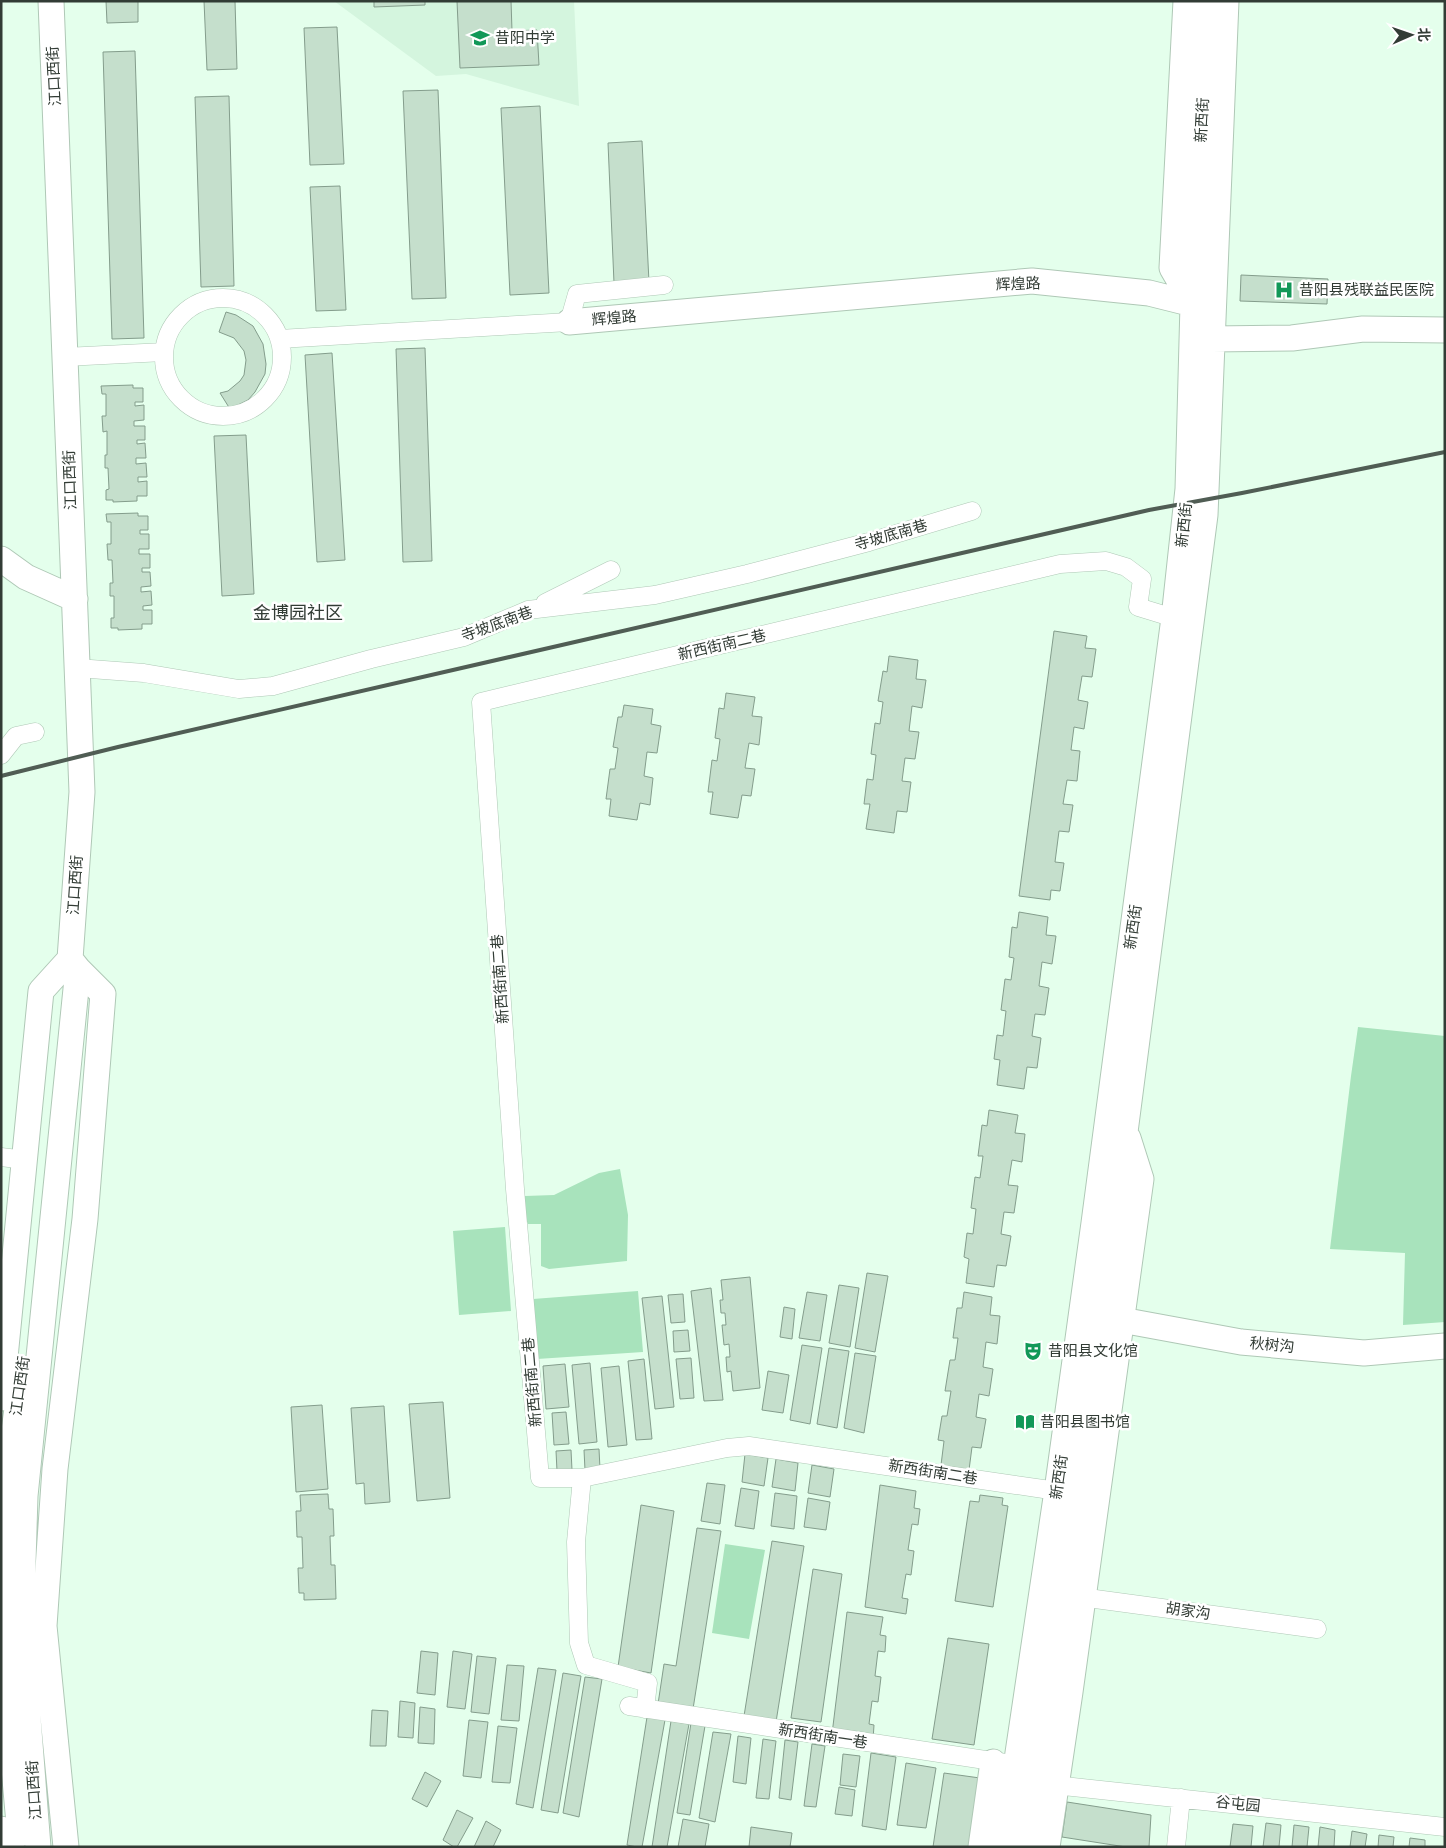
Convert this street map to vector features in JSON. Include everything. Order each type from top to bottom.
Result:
[{"type":"main road","name":"江口西街","points":[[38,1847],[17,1629],[4,1538],[13,1471],[37,1218],[70,966],[82,792],[50,1]]},
{"type":"main road","points":[[1186,1],[1172,268],[1212,339],[1292,338],[1362,329],[1445,330]]},
{"type":"main road","name":"新西街","points":[[1023,1847],[1024,1774],[1058,1491],[1174,618],[1188,489],[1193,304],[1208,1]]},
{"type":"main road","name":"新西街","points":[[1004,1847],[1072,1596],[1111,1319],[1126,1128],[1205,515],[1226,1]]},
{"type":"main road","name":"辉煌路","points":[[569,322],[1032,281],[1149,293],[1193,304]]},
{"type":"main road","points":[[1,559],[26,578],[75,599]]},
{"type":"main road","points":[[66,1847],[17,1629],[55,1469],[85,1219],[103,994],[70,966],[41,991],[13,1158],[37,1218],[85,1219]]},
{"type":"main road","name":"江口西街","points":[[13,1471],[20,1313],[37,1218]]},
{"type":"main road","points":[[1,1398],[20,1313]]},
{"type":"main road","name":"秋树沟","points":[[1111,1319],[1241,1342],[1364,1354],[1445,1346]]},
{"type":"main road","points":[[13,1471],[55,1469]]},
{"type":"main road","name":"江口西街","points":[[17,1629],[4,1670],[21,1847]]},
{"type":"main road","points":[[981,1847],[1024,1774]]},
{"type":"main road","points":[[1024,1774],[1047,1847]]},
{"type":"main road","points":[[1,1829],[4,1847]]},
{"type":"street","points":[[279,339],[569,322],[577,294],[664,285]]},
{"type":"street","points":[[222,298],[234,299],[257,309],[266,317],[274,328],[282,352],[278,377],[273,388],[255,406],[243,412],[218,416],[207,414],[187,404],[172,386],[167,376],[164,352],[171,329],[187,310],[209,300],[222,298]]},
{"type":"street","points":[[65,357],[164,352]]},
{"type":"street","name":"寺坡底南巷","points":[[77,668],[144,673],[239,689],[273,686],[371,659],[464,637],[528,610],[655,595],[869,542],[972,511]]},
{"type":"street","name":"新西街南二巷","points":[[1058,1491],[750,1446],[726,1448],[582,1478],[540,1478],[515,1189],[481,702],[1060,564],[1106,561],[1126,567],[1142,579],[1138,608],[1174,618]]},
{"type":"street","points":[[528,610],[560,597],[611,570]]},
{"type":"street","points":[[1,755],[16,736],[35,732]]},
{"type":"street","name":"新西街南一巷","points":[[582,1478],[576,1542],[579,1642],[586,1665],[648,1683],[637,1707],[1024,1774]]},
{"type":"street","name":"胡家沟","points":[[1072,1596],[1317,1629]]},
{"type":"street","name":"谷屯园","points":[[1024,1774],[1181,1798],[1445,1826]]},
{"type":"street","points":[[1176,1847],[1181,1798]]},
{"type":"shaded area","name":"昔阳中学","points":[[334,1],[574,1],[579,106],[466,74],[436,76]]},
{"type":"green space","points":[[1358,1027],[1445,1036],[1445,1322],[1403,1325],[1405,1253],[1330,1249]]},
{"type":"green space","points":[[620,1169],[628,1215],[627,1261],[549,1269],[541,1266],[541,1224],[528,1224],[522,1210],[525,1196],[554,1195],[599,1173]]},
{"type":"green space","points":[[505,1227],[511,1311],[459,1315],[453,1231]]},
{"type":"green space","points":[[638,1291],[643,1352],[537,1359],[533,1299]]},
{"type":"green space","points":[[725,1544],[765,1550],[749,1639],[712,1633]]},
{"type":"building","points":[[106,1],[138,1],[138,22],[107,23]]},
{"type":"building","points":[[204,1],[235,1],[237,69],[207,70]]},
{"type":"building","points":[[374,1],[425,1],[425,5],[374,7]]},
{"type":"building","points":[[457,1],[511,1],[512,31],[537,30],[539,65],[460,68]]},
{"type":"building","points":[[337,27],[344,164],[310,165],[304,28]]},
{"type":"building","points":[[135,51],[144,338],[112,339],[103,52]]},
{"type":"building","points":[[438,90],[446,298],[412,299],[403,91]]},
{"type":"building","points":[[229,96],[234,286],[201,287],[195,97]]},
{"type":"building","points":[[540,106],[549,293],[510,295],[501,108]]},
{"type":"building","points":[[642,141],[649,282],[614,283],[608,143]]},
{"type":"building","points":[[340,186],[346,310],[316,311],[310,187]]},
{"type":"building","name":"昔阳县残联益民医院","points":[[1241,275],[1328,279],[1327,304],[1240,301]]},
{"type":"building","points":[[226,312],[236,315],[253,326],[263,344],[266,364],[265,374],[255,392],[248,400],[230,409],[220,393],[228,391],[240,381],[244,375],[246,360],[244,351],[234,338],[219,332]]},
{"type":"building","points":[[425,348],[432,561],[403,562],[396,349]]},
{"type":"building","points":[[332,353],[345,560],[317,562],[305,355]]},
{"type":"building","points":[[133,385],[133,388],[143,388],[143,402],[135,402],[135,406],[144,405],[144,420],[134,421],[134,426],[145,426],[145,440],[137,440],[137,444],[145,443],[146,458],[136,458],[136,464],[146,463],[147,477],[138,477],[138,482],[147,481],[147,496],[137,496],[137,501],[113,502],[113,500],[106,500],[106,490],[109,489],[108,468],[105,468],[107,431],[103,432],[102,416],[106,416],[106,394],[102,394],[101,386]]},
{"type":"building","points":[[246,435],[254,594],[222,596],[214,436]]},
{"type":"building","points":[[138,513],[138,516],[148,516],[148,530],[140,530],[140,534],[149,534],[149,549],[139,549],[139,554],[150,554],[150,568],[142,568],[142,572],[150,572],[151,586],[141,587],[141,592],[151,591],[152,605],[143,606],[143,610],[152,610],[152,624],[142,624],[142,629],[118,630],[118,628],[111,628],[111,618],[114,618],[114,596],[110,596],[110,583],[113,583],[112,560],[108,560],[107,544],[111,544],[111,522],[107,522],[106,514]]},
{"type":"building","points":[[1054,631],[1087,636],[1085,648],[1096,649],[1092,677],[1082,676],[1078,700],[1088,702],[1084,729],[1074,727],[1071,750],[1080,751],[1077,781],[1067,780],[1063,804],[1073,805],[1069,832],[1059,831],[1055,862],[1064,863],[1060,891],[1051,890],[1050,900],[1019,896]]},
{"type":"building","points":[[889,656],[918,660],[916,679],[926,680],[922,708],[912,706],[909,731],[919,732],[915,759],[905,758],[902,781],[911,782],[907,812],[897,811],[894,833],[866,829],[870,804],[864,804],[867,779],[873,780],[876,755],[871,754],[875,723],[880,724],[883,702],[878,701],[883,671],[887,672]]},
{"type":"building","points":[[726,693],[755,697],[752,716],[762,717],[759,745],[749,743],[745,768],[755,769],[751,796],[742,795],[738,818],[710,814],[713,792],[708,792],[712,760],[717,761],[720,739],[715,738],[719,708],[724,709]]},
{"type":"building","points":[[624,705],[653,709],[651,724],[661,726],[657,753],[647,752],[644,776],[653,778],[650,805],[640,803],[637,820],[609,816],[611,799],[606,799],[610,769],[615,769],[618,748],[613,747],[618,717],[622,717]]},
{"type":"building","points":[[1019,912],[1048,917],[1046,935],[1056,936],[1052,964],[1042,962],[1039,986],[1049,988],[1045,1015],[1035,1014],[1032,1036],[1041,1038],[1037,1068],[1027,1067],[1024,1089],[997,1085],[1000,1060],[994,1059],[997,1035],[1003,1036],[1006,1011],[1001,1010],[1005,979],[1011,980],[1014,958],[1009,957],[1012,927],[1017,928]]},
{"type":"building","points":[[989,1110],[1018,1115],[1015,1133],[1025,1134],[1022,1162],[1012,1160],[1008,1185],[1018,1186],[1014,1213],[1004,1212],[1001,1234],[1011,1236],[1006,1266],[997,1265],[994,1287],[966,1283],[969,1259],[964,1257],[967,1233],[973,1234],[976,1209],[971,1208],[975,1177],[980,1178],[983,1156],[978,1156],[982,1125],[987,1126]]},
{"type":"building","points":[[867,1273],[888,1276],[875,1352],[855,1348]]},
{"type":"building","points":[[750,1277],[760,1388],[733,1391],[731,1371],[727,1372],[726,1357],[730,1357],[729,1344],[724,1345],[722,1325],[726,1325],[725,1313],[721,1313],[720,1300],[723,1300],[721,1280]]},
{"type":"building","points":[[839,1285],[859,1288],[850,1347],[829,1343]]},
{"type":"building","points":[[711,1288],[723,1400],[704,1401],[691,1291]]},
{"type":"building","points":[[807,1292],[827,1295],[820,1341],[799,1338]]},
{"type":"building","points":[[964,1292],[992,1297],[990,1315],[1000,1316],[997,1344],[986,1342],[983,1367],[993,1369],[989,1396],[979,1394],[976,1417],[986,1419],[981,1448],[972,1447],[969,1470],[941,1465],[944,1441],[938,1440],[942,1416],[947,1416],[951,1391],[945,1391],[950,1360],[955,1360],[958,1338],[953,1338],[957,1308],[962,1308]]},
{"type":"building","points":[[683,1294],[685,1322],[671,1323],[668,1295]]},
{"type":"building","points":[[662,1296],[674,1407],[655,1409],[642,1298]]},
{"type":"building","points":[[784,1307],[795,1309],[792,1339],[780,1337]]},
{"type":"building","points":[[688,1330],[690,1351],[674,1352],[673,1331]]},
{"type":"building","points":[[802,1345],[822,1348],[810,1424],[790,1420]]},
{"type":"building","points":[[829,1348],[849,1351],[837,1428],[817,1424]]},
{"type":"building","points":[[855,1353],[876,1356],[864,1433],[844,1428]]},
{"type":"building","points":[[691,1358],[694,1398],[680,1399],[676,1359]]},
{"type":"building","points":[[644,1359],[652,1439],[636,1440],[628,1361]]},
{"type":"building","points":[[590,1363],[597,1442],[579,1444],[572,1365]]},
{"type":"building","points":[[565,1364],[569,1407],[546,1409],[543,1366]]},
{"type":"building","points":[[619,1366],[627,1445],[608,1447],[601,1368]]},
{"type":"building","points":[[768,1371],[789,1375],[783,1413],[762,1410]]},
{"type":"building","points":[[443,1402],[450,1498],[417,1501],[409,1404]]},
{"type":"building","points":[[322,1405],[328,1489],[296,1492],[291,1407]]},
{"type":"building","points":[[384,1406],[390,1502],[365,1504],[364,1483],[356,1484],[351,1408]]},
{"type":"building","points":[[566,1412],[569,1444],[554,1445],[552,1413]]},
{"type":"building","points":[[599,1449],[600,1469],[585,1470],[584,1450]]},
{"type":"building","points":[[571,1450],[572,1470],[557,1471],[556,1451]]},
{"type":"building","points":[[745,1454],[768,1458],[764,1486],[742,1482]]},
{"type":"building","points":[[776,1459],[798,1463],[795,1491],[772,1487]]},
{"type":"building","points":[[812,1465],[834,1469],[830,1497],[808,1493]]},
{"type":"building","points":[[707,1483],[725,1485],[720,1524],[701,1521]]},
{"type":"building","points":[[880,1485],[916,1491],[914,1508],[920,1509],[918,1525],[912,1524],[908,1550],[914,1551],[911,1575],[906,1574],[902,1598],[908,1599],[906,1614],[865,1607]]},
{"type":"building","points":[[741,1488],[759,1491],[754,1529],[735,1526]]},
{"type":"building","points":[[775,1493],[797,1496],[794,1529],[771,1526]]},
{"type":"building","points":[[328,1494],[329,1509],[333,1509],[334,1536],[330,1536],[331,1565],[335,1565],[336,1599],[304,1600],[304,1593],[299,1593],[298,1568],[303,1568],[302,1537],[297,1537],[296,1511],[301,1511],[300,1495]]},
{"type":"building","points":[[980,1495],[1003,1498],[1002,1505],[1008,1506],[993,1607],[955,1601],[970,1501],[979,1502]]},
{"type":"building","points":[[808,1498],[830,1502],[826,1530],[804,1527]]},
{"type":"building","points":[[641,1505],[674,1511],[651,1673],[618,1667]]},
{"type":"building","points":[[697,1528],[721,1531],[693,1709],[658,1704],[664,1664],[676,1666]]},
{"type":"building","points":[[772,1541],[804,1546],[776,1722],[744,1716]]},
{"type":"building","points":[[813,1569],[842,1574],[821,1722],[791,1718]]},
{"type":"building","points":[[847,1612],[883,1617],[880,1635],[886,1636],[885,1652],[878,1651],[875,1676],[881,1677],[878,1702],[872,1701],[869,1724],[874,1725],[873,1740],[832,1734]]},
{"type":"building","points":[[948,1638],[989,1644],[974,1745],[932,1739]]},
{"type":"building","points":[[421,1651],[438,1653],[435,1695],[417,1693]]},
{"type":"building","points":[[453,1651],[472,1654],[465,1709],[447,1707]]},
{"type":"building","points":[[477,1656],[496,1658],[489,1714],[471,1712]]},
{"type":"building","points":[[507,1665],[524,1666],[519,1721],[501,1720]]},
{"type":"building","points":[[538,1668],[556,1670],[533,1808],[516,1804]]},
{"type":"building","points":[[563,1673],[581,1676],[558,1813],[541,1810]]},
{"type":"building","points":[[585,1677],[602,1679],[579,1817],[563,1813]]},
{"type":"building","points":[[400,1701],[415,1703],[413,1738],[398,1737]]},
{"type":"building","points":[[420,1707],[435,1709],[434,1744],[418,1743]]},
{"type":"building","points":[[372,1710],[388,1711],[386,1746],[370,1746]]},
{"type":"building","points":[[647,1717],[665,1720],[642,1847],[637,1847],[627,1845]]},
{"type":"building","points":[[469,1720],[488,1722],[481,1778],[463,1776]]},
{"type":"building","points":[[671,1721],[689,1724],[667,1847],[652,1847]]},
{"type":"building","points":[[691,1723],[705,1726],[690,1815],[677,1813]]},
{"type":"building","points":[[498,1726],[517,1728],[510,1783],[492,1782]]},
{"type":"building","points":[[713,1732],[731,1734],[715,1822],[699,1818]]},
{"type":"building","points":[[738,1736],[751,1738],[746,1784],[733,1782]]},
{"type":"building","points":[[763,1739],[776,1741],[769,1799],[756,1798]]},
{"type":"building","points":[[785,1740],[798,1742],[791,1800],[779,1798]]},
{"type":"building","points":[[812,1744],[825,1746],[816,1807],[804,1806]]},
{"type":"building","points":[[871,1753],[896,1757],[886,1830],[862,1826]]},
{"type":"building","points":[[843,1754],[860,1756],[856,1787],[840,1785]]},
{"type":"building","points":[[906,1763],[936,1768],[926,1828],[897,1825]]},
{"type":"building","points":[[425,1772],[441,1781],[427,1807],[412,1799]]},
{"type":"building","points":[[944,1773],[980,1778],[969,1847],[933,1847]]},
{"type":"building","points":[[839,1787],[855,1790],[852,1816],[835,1814]]},
{"type":"building","points":[[1067,1802],[1151,1815],[1149,1847],[1126,1847],[1062,1837]]},
{"type":"building","points":[[457,1810],[473,1818],[457,1847],[454,1847],[443,1840]]},
{"type":"building","points":[[683,1819],[709,1824],[705,1847],[678,1847]]},
{"type":"building","points":[[486,1821],[501,1830],[493,1847],[474,1847]]},
{"type":"building","points":[[1266,1823],[1281,1825],[1279,1847],[1263,1847]]},
{"type":"building","points":[[1233,1824],[1253,1826],[1251,1847],[1230,1847]]},
{"type":"building","points":[[1294,1825],[1309,1827],[1307,1847],[1292,1847]]},
{"type":"building","points":[[751,1827],[792,1833],[790,1847],[749,1847]]},
{"type":"building","points":[[1320,1827],[1335,1830],[1334,1847],[1318,1847]]},
{"type":"building","points":[[1352,1831],[1367,1834],[1365,1847],[1350,1847]]},
{"type":"building","points":[[1379,1835],[1394,1837],[1393,1847],[1378,1847]]},
{"type":"building","points":[[1410,1838],[1425,1840],[1425,1847],[1409,1847]]},
{"type":"railway","points":[[1,776],[118,747],[1149,510],[1445,452]]},
{"type":"place","name":"昔阳中学","points":[[480,38]]},
{"type":"place","name":"昔阳县残联益民医院","points":[[1284,290]]},
{"type":"place","name":"昔阳县文化馆","points":[[1033,1351]]},
{"type":"place","name":"昔阳县图书馆","points":[[1025,1422]]},
{"type":"district","name":"金博园社区","points":[[298,613]]}]
